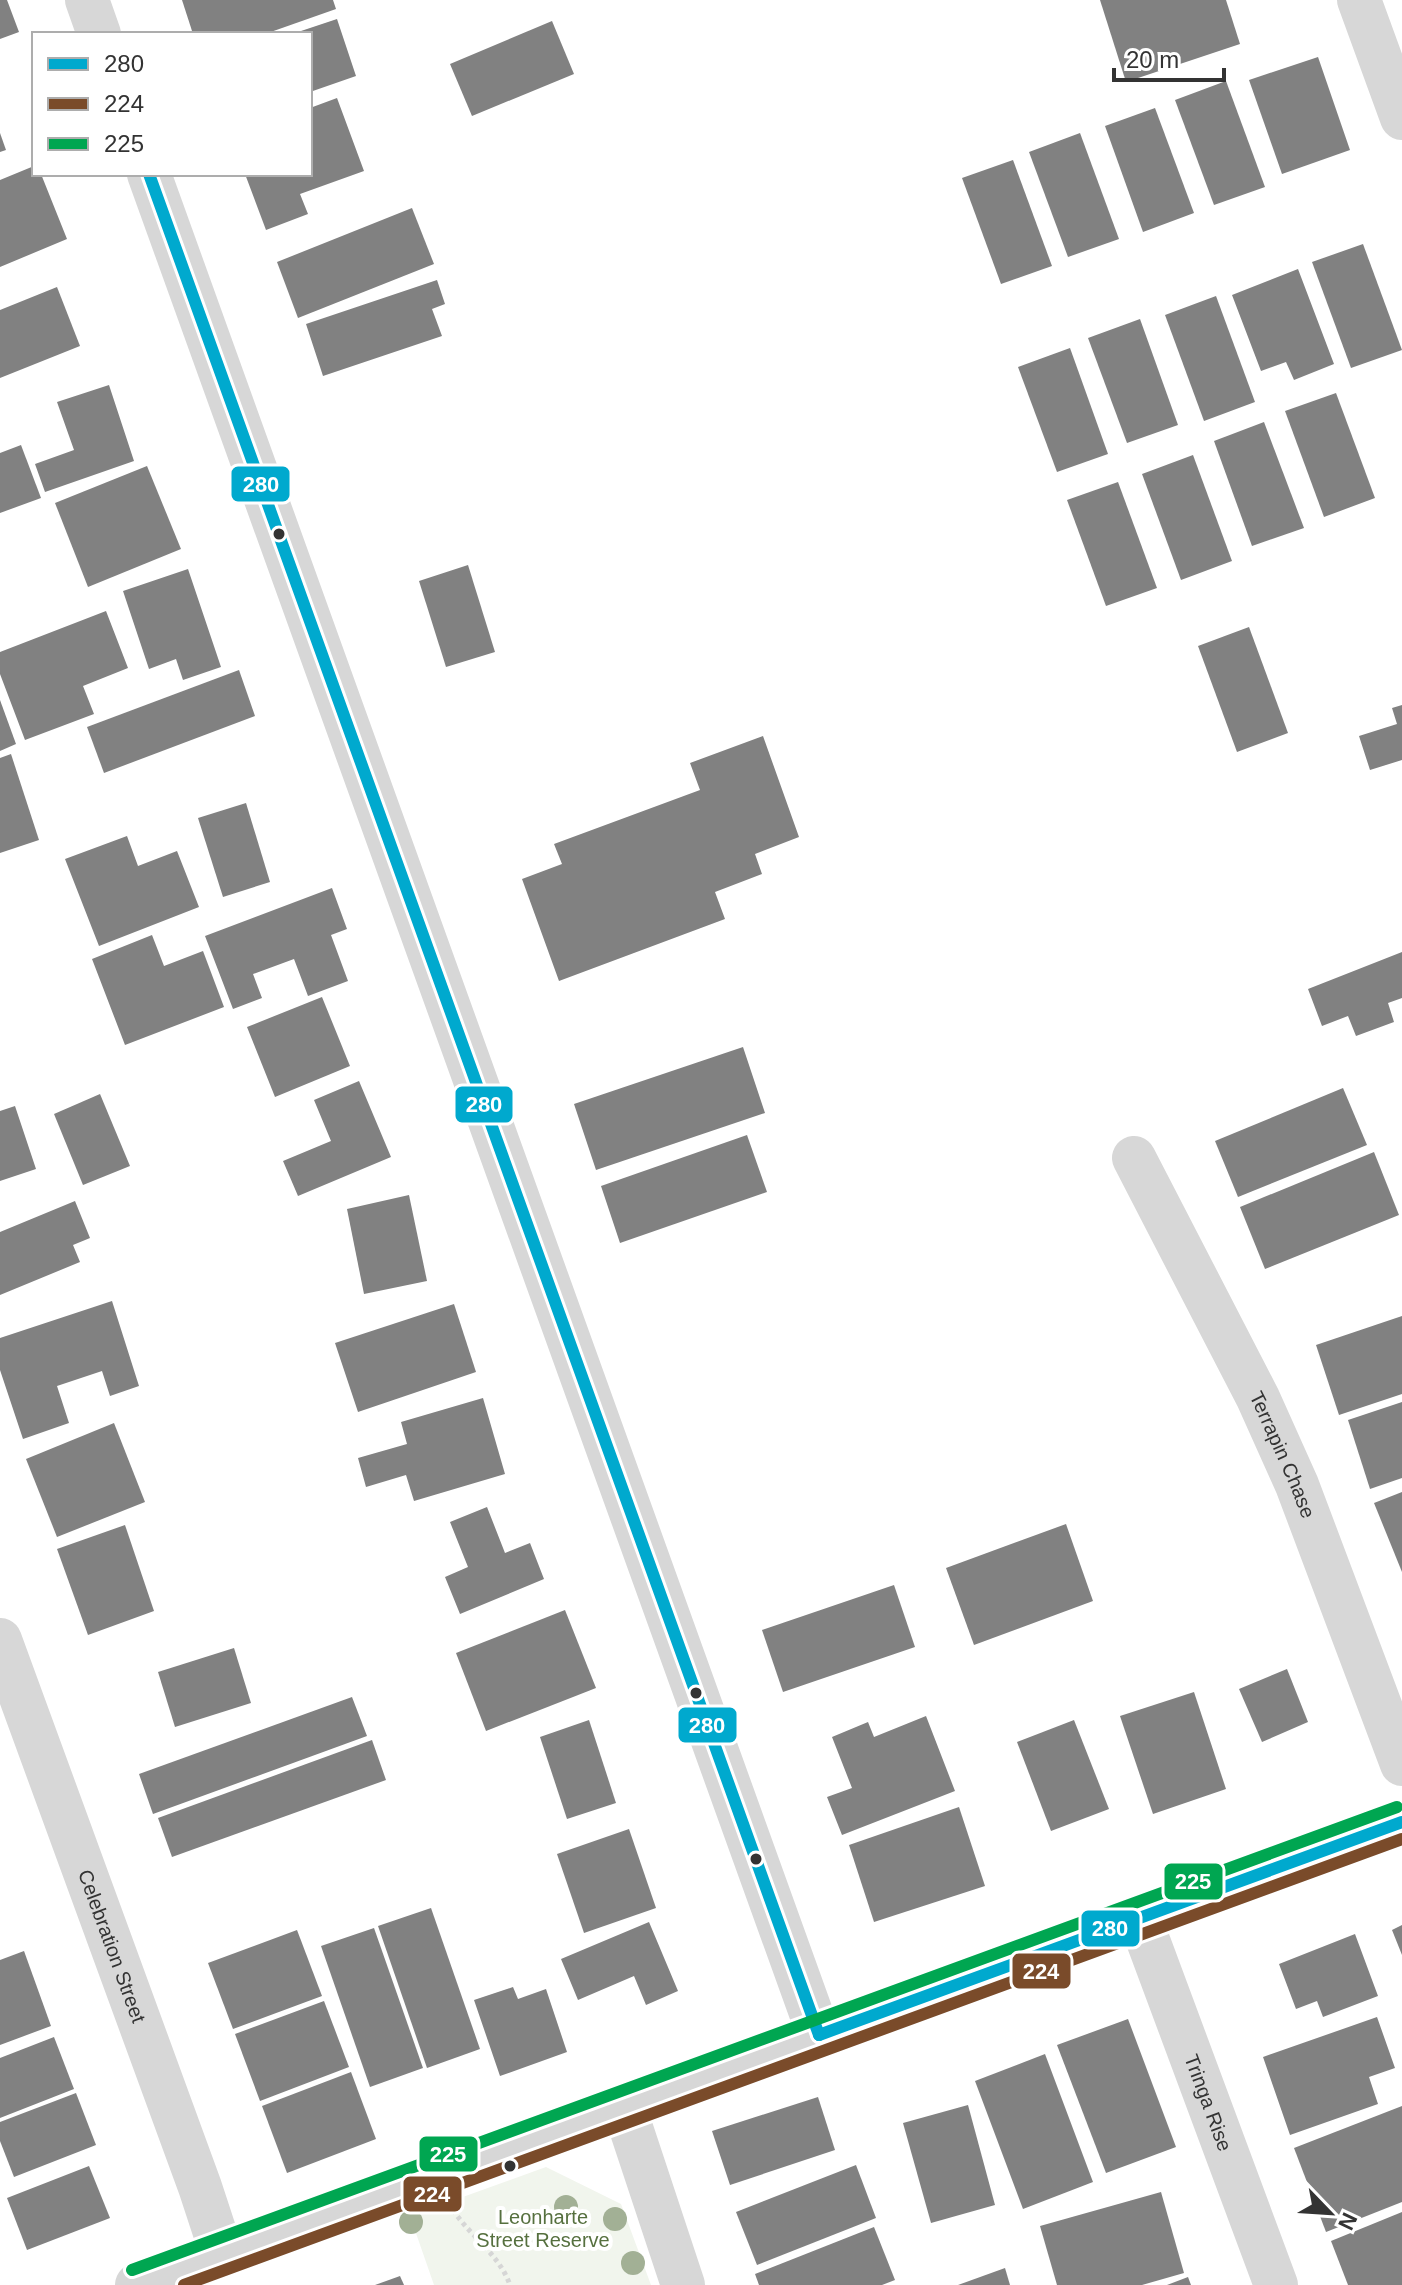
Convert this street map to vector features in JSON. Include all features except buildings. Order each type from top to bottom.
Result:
[{"type":"street","points":[[87,0],[98,32]]},
{"type":"street","points":[[1359,0],[1402,118]]},
{"type":"street","points":[[150,176],[819,2035]]},
{"type":"street","name":"Terrapin Chase","points":[[1134,1158],[1278,1442],[1402,1764]]},
{"type":"street","name":"Celebration Street","points":[[0,1640],[222,2254]]},
{"type":"street","points":[[137,2285],[1402,1822]]},
{"type":"street","name":"Tringa Rise","points":[[1140,1919],[1276,2285]]},
{"type":"street","points":[[624,2107],[683,2285]]},
{"type":"path","points":[[446,2199],[463,2224],[494,2256],[510,2285]]},
{"type":"green space","name":"Leonharte Street Reserve","points":[[546,2167],[621,2204],[651,2285],[434,2285],[410,2216]]},
{"type":"transit line","name":"280","points":[[150,176],[819,2035]]},
{"type":"transit line","name":"225","points":[[132,2270],[1397,1807]]},
{"type":"transit line","name":"280","points":[[819,2035],[1402,1822]]},
{"type":"transit line","name":"224","points":[[184,2285],[1402,1839]]}]
